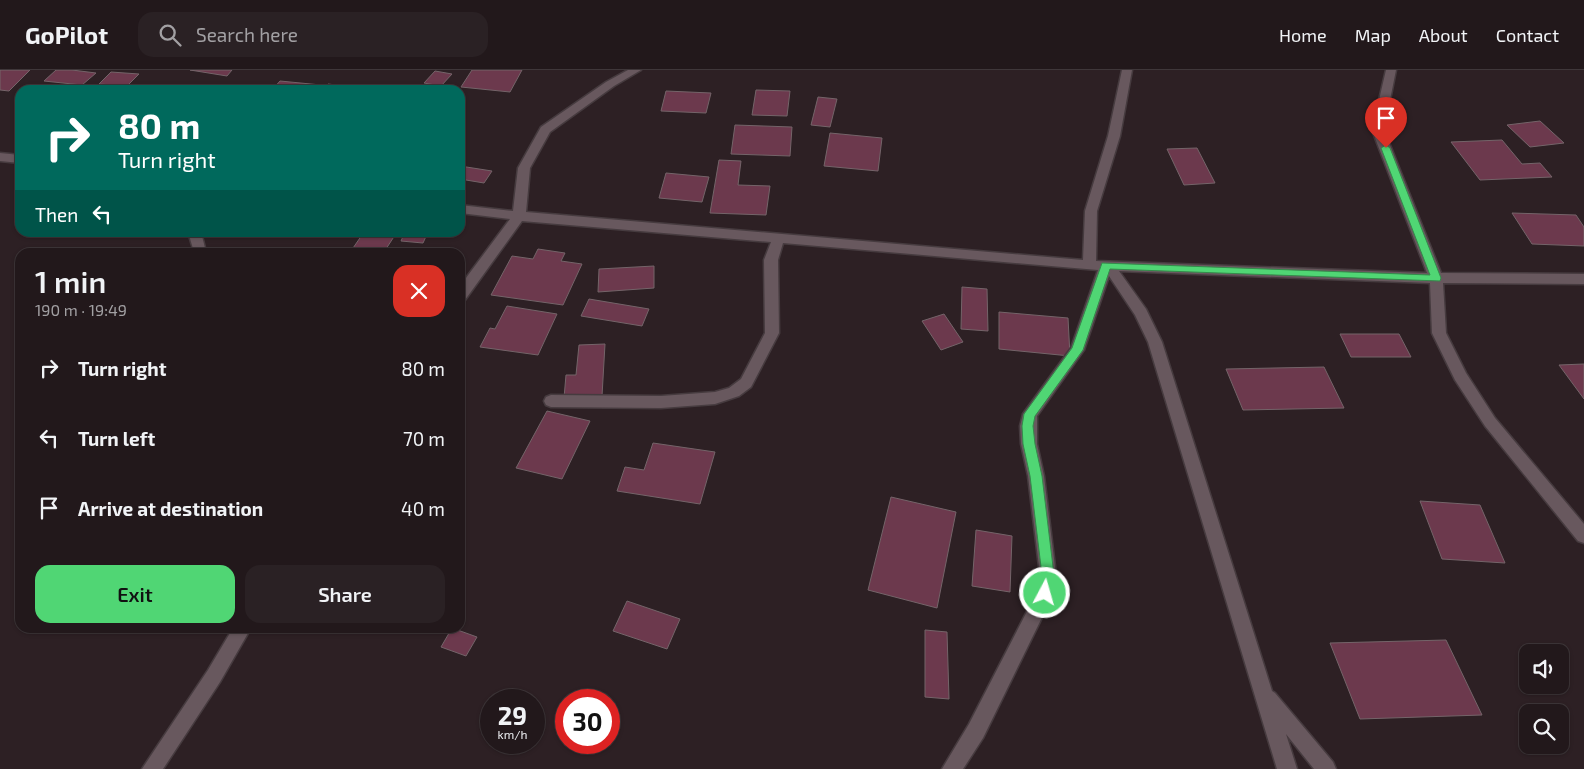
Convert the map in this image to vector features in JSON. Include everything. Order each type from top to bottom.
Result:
[{"type":"street","points":[[465,289],[519,216],[524,168],[545,130],[610,84],[636,70]]},
{"type":"street","points":[[1089,265],[1092,211],[1114,136],[1127,70]]},
{"type":"street","points":[[1390,70],[1378,130],[1436,278],[1439,334],[1460,376],[1490,422],[1584,536]]},
{"type":"street","points":[[0,157],[15,158]]},
{"type":"street","points":[[465,210],[778,239],[1089,265],[1436,278],[1584,279]]},
{"type":"street","points":[[551,401],[661,402],[715,398],[734,392],[746,382],[772,333],[772,260],[778,239]]},
{"type":"street","points":[[1108,265],[1141,313],[1156,342],[1287,769]]},
{"type":"street","points":[[952,769],[976,731],[1045,593],[1048,575],[1036,476],[1029,444],[1028,426],[1030,414],[1077,350],[1108,265]]},
{"type":"street","points":[[152,769],[214,676],[239,633]]},
{"type":"street","points":[[1263,692],[1326,769]]},
{"type":"building","points":[[0,70],[30,70],[9,91],[0,90]]},
{"type":"building","points":[[56,70],[96,73],[82,85],[44,81]]},
{"type":"building","points":[[190,70],[232,70],[227,76]]},
{"type":"building","points":[[472,70],[522,70],[510,92],[465,87],[465,85],[462,85]]},
{"type":"building","points":[[435,71],[452,74],[442,85],[424,83]]},
{"type":"building","points":[[111,72],[139,74],[128,85],[99,84]]},
{"type":"building","points":[[280,81],[321,85],[276,85]]},
{"type":"building","points":[[756,90],[790,91],[787,116],[752,115]]},
{"type":"building","points":[[666,91],[711,93],[706,113],[661,111]]},
{"type":"building","points":[[818,97],[837,99],[830,127],[811,125]]},
{"type":"building","points":[[1540,121],[1564,143],[1530,147],[1507,125]]},
{"type":"building","points":[[735,125],[792,127],[790,156],[731,154]]},
{"type":"building","points":[[830,133],[882,138],[878,171],[824,166]]},
{"type":"building","points":[[1502,140],[1522,164],[1540,163],[1552,177],[1480,180],[1451,142]]},
{"type":"building","points":[[1197,148],[1215,183],[1184,185],[1167,149]]},
{"type":"building","points":[[719,160],[741,161],[738,185],[770,186],[766,215],[710,213]]},
{"type":"building","points":[[465,167],[492,171],[484,183],[465,180]]},
{"type":"building","points":[[666,173],[709,177],[702,202],[659,198]]},
{"type":"building","points":[[1512,213],[1576,215],[1584,227],[1584,246],[1532,244]]},
{"type":"building","points":[[361,237],[394,237],[387,248],[353,248]]},
{"type":"building","points":[[403,237],[426,237],[423,243],[401,241]]},
{"type":"building","points":[[538,249],[565,253],[561,261],[582,264],[563,305],[491,295],[512,256],[533,259]]},
{"type":"building","points":[[654,266],[654,288],[598,292],[599,269]]},
{"type":"building","points":[[962,287],[987,289],[988,331],[961,329]]},
{"type":"building","points":[[589,299],[649,309],[642,326],[581,316]]},
{"type":"building","points":[[507,306],[557,314],[538,355],[480,347],[490,328],[495,329]]},
{"type":"building","points":[[999,312],[1068,318],[1070,356],[999,349]]},
{"type":"building","points":[[944,314],[963,342],[941,350],[922,321]]},
{"type":"building","points":[[1340,334],[1399,334],[1411,357],[1351,357]]},
{"type":"building","points":[[605,344],[602,396],[564,398],[566,375],[576,375],[579,345]]},
{"type":"building","points":[[1584,364],[1584,399],[1559,365]]},
{"type":"building","points":[[1324,367],[1344,408],[1243,410],[1226,369]]},
{"type":"building","points":[[547,411],[590,421],[562,479],[516,468]]},
{"type":"building","points":[[653,443],[715,452],[700,504],[617,491],[625,467],[644,470]]},
{"type":"building","points":[[891,497],[956,512],[937,608],[868,590]]},
{"type":"building","points":[[1420,501],[1480,505],[1505,563],[1442,559]]},
{"type":"building","points":[[976,530],[1012,536],[1010,592],[972,586]]},
{"type":"building","points":[[627,601],[680,619],[667,649],[613,631]]},
{"type":"building","points":[[925,630],[947,632],[949,699],[925,697]]},
{"type":"building","points":[[449,633],[465,633],[477,637],[466,656],[441,647]]},
{"type":"building","points":[[1446,640],[1482,715],[1360,719],[1330,643]]},
{"type":"route","points":[[1045,593],[1048,575],[1036,476],[1029,444],[1028,426],[1030,414],[1038,401],[1069,364],[1077,350],[1106,265],[1436,278],[1386,148]]}]
